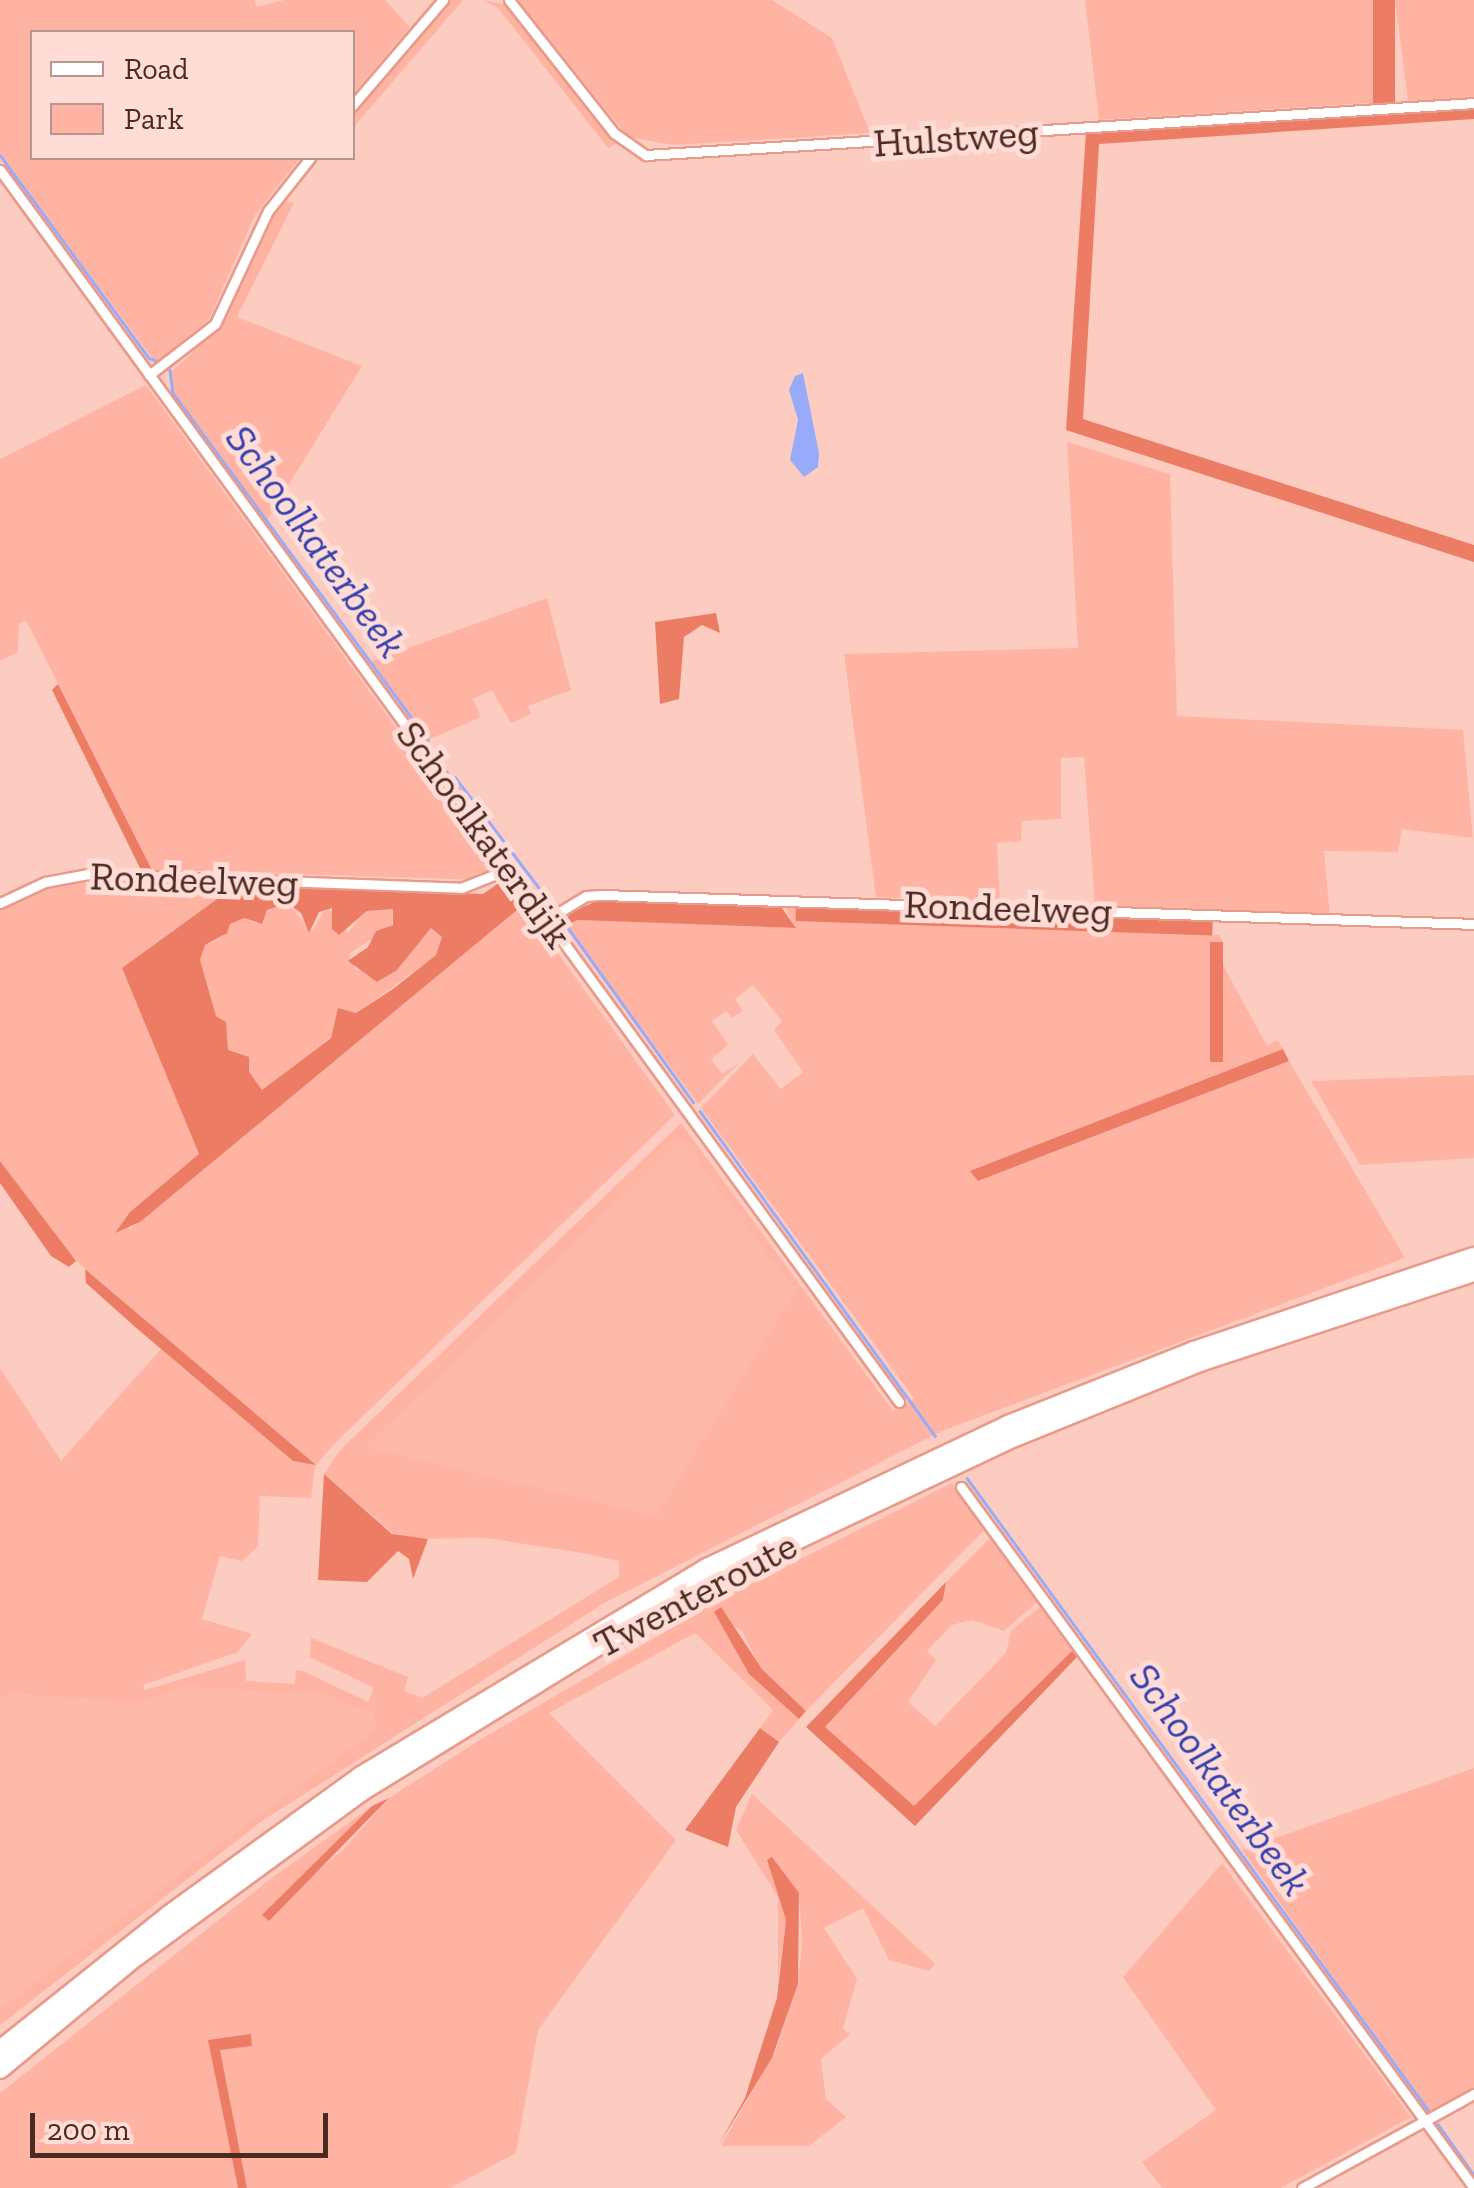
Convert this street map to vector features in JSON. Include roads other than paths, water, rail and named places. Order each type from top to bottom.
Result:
[{"type":"highway","name":"Twenteroute","points":[[0,2050],[169,1914],[361,1776],[707,1568],[1008,1425],[1194,1351],[1474,1257]]},
{"type":"highway","name":"Twenteroute","points":[[0,2069],[130,1961],[362,1791],[656,1612],[1014,1437],[1200,1362],[1474,1272]]},
{"type":"street","points":[[355,103],[443,0]]},
{"type":"street","name":"Hulstweg","points":[[509,0],[614,133],[646,155],[1474,103]]},
{"type":"street","points":[[149,375],[215,324],[268,211],[308,160]]},
{"type":"street","name":"Schoolkaterdijk","points":[[0,170],[899,1402]]},
{"type":"street","name":"Rondeelweg","points":[[0,903],[46,882],[88,874],[462,888],[510,868]]},
{"type":"street","name":"Rondeelweg","points":[[548,919],[572,902],[602,895],[1474,924]]},
{"type":"street","points":[[962,1487],[1474,2188]]},
{"type":"street","points":[[1302,2188],[1474,2094]]},
{"type":"water","points":[[803,373],[819,453],[818,467],[804,477],[790,460],[798,420],[789,390],[795,376]]},
{"type":"waterway","name":"Schoolkaterbeek","points":[[0,155],[149,358],[159,362]]},
{"type":"waterway","name":"Schoolkaterbeek","points":[[170,370],[173,393],[428,740]]},
{"type":"waterway","name":"Schoolkaterbeek","points":[[455,777],[549,901]]},
{"type":"waterway","name":"Schoolkaterbeek","points":[[566,925],[693,1102]]},
{"type":"waterway","name":"Schoolkaterbeek","points":[[700,1111],[935,1436]]},
{"type":"waterway","name":"Schoolkaterbeek","points":[[967,1478],[1429,2111]]},
{"type":"waterway","name":"Schoolkaterbeek","points":[[1438,2124],[1474,2175]]}]
